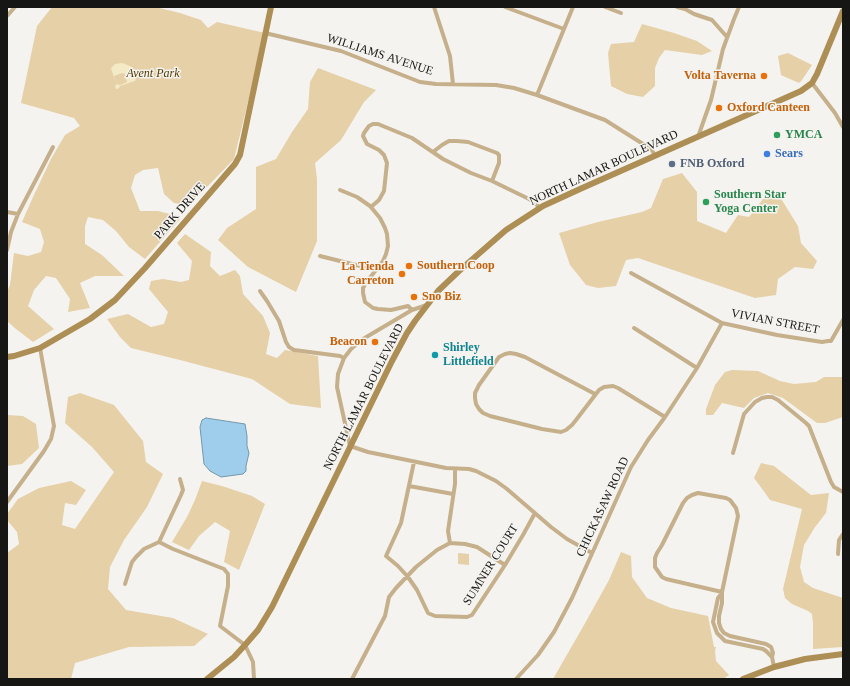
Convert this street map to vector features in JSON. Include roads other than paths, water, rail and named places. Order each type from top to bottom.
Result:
[{"type":"street","points":[[7,16],[15,7]]},
{"type":"street","name":"PARK DRIVE","points":[[7,357],[40,348],[90,319],[115,300],[145,268],[235,164],[240,154],[271,7]]},
{"type":"street","points":[[434,7],[450,56],[453,84]]},
{"type":"street","points":[[505,7],[564,29]]},
{"type":"street","points":[[537,95],[573,7]]},
{"type":"street","points":[[605,7],[620,13]]},
{"type":"street","points":[[677,7],[712,20],[727,38]]},
{"type":"street","points":[[698,137],[711,100],[722,53],[734,19],[740,7]]},
{"type":"street","points":[[843,11],[812,83],[835,113],[843,128]]},
{"type":"street","name":"WILLIAMS AVENUE","points":[[265,33],[341,51],[420,82],[436,84],[496,85],[514,88],[537,95],[605,120],[651,149],[655,155]]},
{"type":"street","name":"NORTH LAMAR BOULEVARD","points":[[207,679],[234,657],[258,630],[280,593],[385,373],[407,333],[438,291],[506,230],[540,208],[655,155],[795,94],[812,83]]},
{"type":"street","points":[[371,207],[379,200],[384,191],[387,163],[382,152],[366,144],[363,136],[369,126],[378,124],[412,138],[443,159],[534,202],[540,208]]},
{"type":"street","points":[[433,152],[449,141],[457,141],[468,142],[497,153],[500,155],[499,163],[492,181]]},
{"type":"street","points":[[7,250],[18,214],[53,147]]},
{"type":"street","points":[[340,190],[357,197],[371,207],[380,218],[385,228],[388,241],[386,254],[383,261],[365,284],[363,293],[365,302],[373,308],[384,310],[408,306],[412,310]]},
{"type":"street","points":[[7,212],[18,214]]},
{"type":"street","points":[[320,256],[376,270]]},
{"type":"street","name":"VIVIAN STREET","points":[[631,273],[722,323],[777,335],[822,342],[831,341],[843,320]]},
{"type":"street","points":[[260,291],[279,321],[289,347],[294,350],[340,356],[344,358]]},
{"type":"street","points":[[427,305],[412,310],[363,339],[351,349],[344,358],[338,374],[337,387],[350,446],[368,452],[414,462],[446,468],[469,469],[476,471],[507,489],[551,527],[567,539],[592,553]]},
{"type":"street","name":"CHICKASAW ROAD","points":[[516,679],[538,655],[554,632],[572,598],[631,467],[697,368],[722,323]]},
{"type":"street","points":[[634,328],[697,368]]},
{"type":"street","points":[[7,502],[44,451],[51,439],[54,426],[40,348]]},
{"type":"street","points":[[595,394],[524,357],[510,353],[499,357],[479,385],[475,393],[475,398],[479,409],[483,413],[490,416],[542,429],[561,432],[572,425],[599,390],[604,387],[613,386],[665,417]]},
{"type":"street","points":[[733,453],[744,414],[755,402],[762,398],[772,397],[778,400],[809,426],[831,482],[834,487],[843,492]]},
{"type":"street","points":[[408,576],[386,556],[401,523],[414,462]]},
{"type":"street","points":[[450,543],[448,531],[456,475],[455,469]]},
{"type":"street","points":[[125,584],[132,562],[136,557],[144,549],[159,542],[183,490],[180,479]]},
{"type":"street","points":[[409,486],[453,494]]},
{"type":"street","points":[[722,592],[666,579],[655,567],[655,558],[657,553],[683,503],[687,498],[698,493],[726,498],[734,504],[738,512],[722,592],[722,603],[719,616],[720,629],[730,636],[766,644],[771,647],[774,667]]},
{"type":"street","name":"SUMNER COURT","points":[[408,576],[417,590],[428,613],[435,616],[467,617],[472,615],[505,565],[535,513]]},
{"type":"street","points":[[838,554],[839,540],[843,534]]},
{"type":"street","points":[[159,542],[224,569],[228,574],[228,586],[220,626],[245,645],[253,662],[254,679]]},
{"type":"street","points":[[352,679],[385,616],[389,598],[396,588],[416,567],[437,550],[450,543],[461,543],[473,546],[505,565]]},
{"type":"street","points":[[743,679],[774,667],[805,659],[843,654]]},
{"type":"water","points":[[206,418],[245,424],[249,453],[246,471],[243,474],[221,477],[210,471],[204,464],[200,427],[202,420]]},
{"type":"place","name":"Volta Taverna","points":[[764,76]]},
{"type":"place","name":"Oxford Canteen","points":[[719,108]]},
{"type":"place","name":"YMCA","points":[[777,135]]},
{"type":"place","name":"Sears","points":[[767,154]]},
{"type":"place","name":"FNB Oxford","points":[[672,164]]},
{"type":"place","name":"Southern Star Yoga Center","points":[[706,202]]},
{"type":"place","name":"Southern Coop","points":[[409,266]]},
{"type":"place","name":"La Tienda Carreton","points":[[402,274]]},
{"type":"place","name":"Sno Biz","points":[[414,297]]},
{"type":"place","name":"Beacon","points":[[375,342]]},
{"type":"place","name":"Shirley Littlefield","points":[[435,355]]},
{"type":"park label","name":"Avent Park","points":[[153,74]]}]
